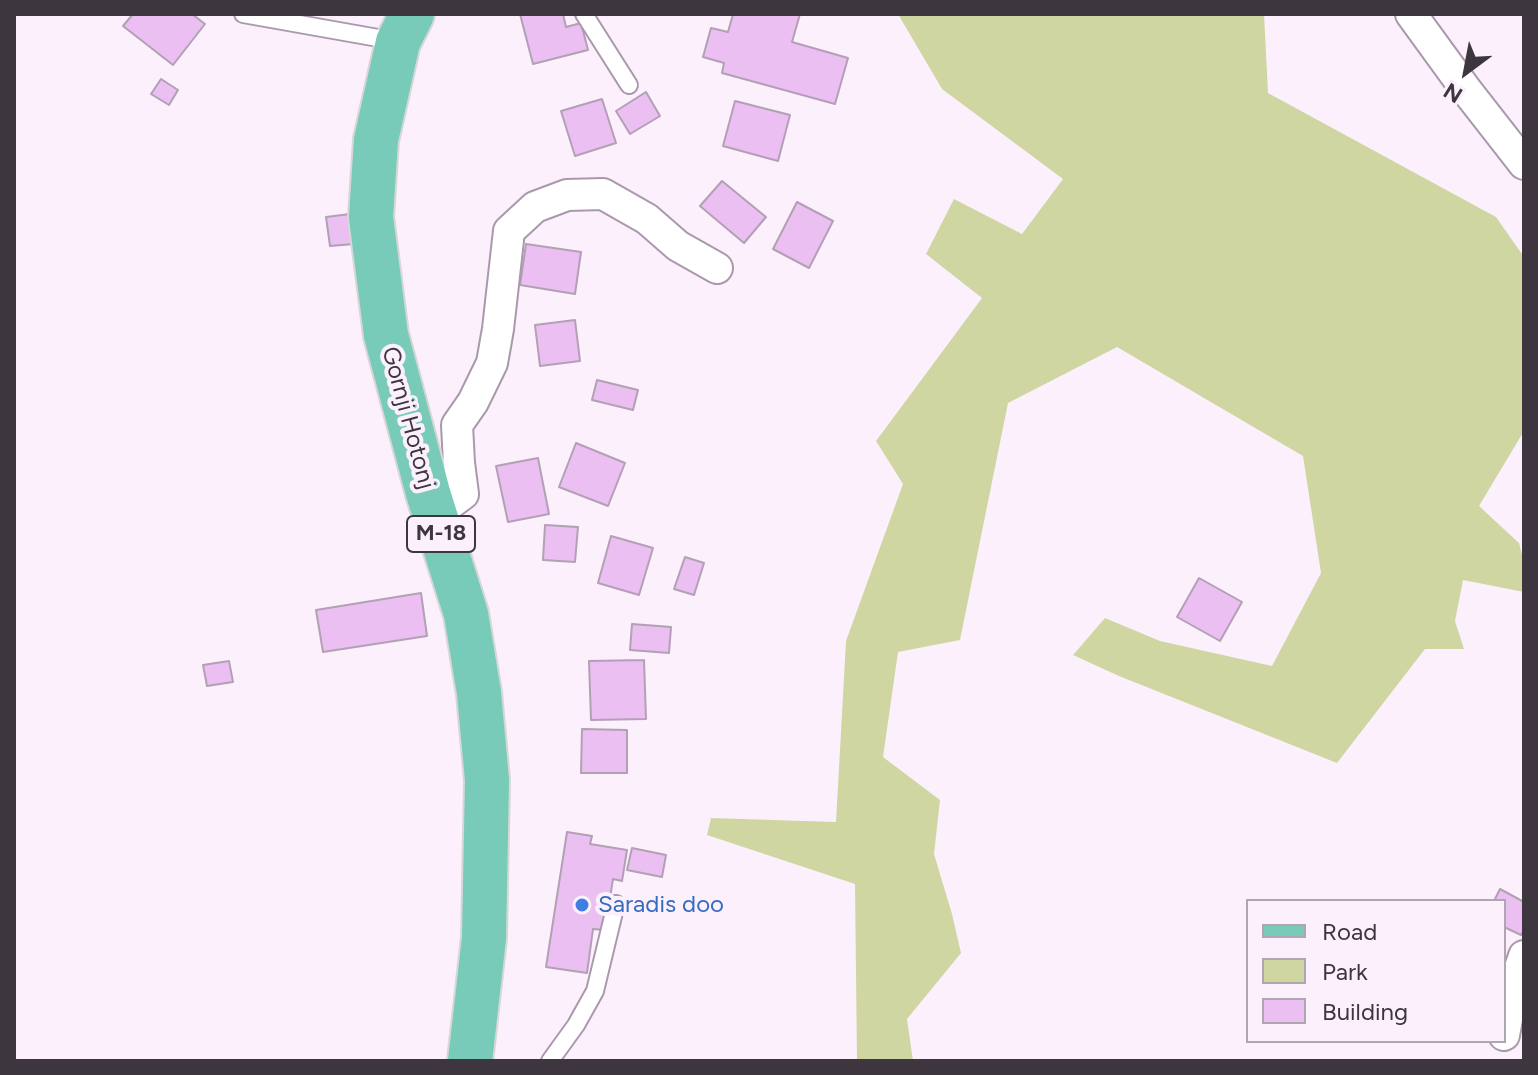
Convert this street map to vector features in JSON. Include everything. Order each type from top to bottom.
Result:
[{"type":"main road","name":"Gornji Hotonj","points":[[405,28],[376,140],[371,217],[386,335],[435,515],[466,614],[479,693],[487,780],[484,938],[470,1061]]},
{"type":"street","points":[[1411,14],[1524,164]]},
{"type":"street","points":[[435,515],[463,494],[457,425],[473,402],[492,363],[509,231],[535,207],[567,195],[603,194],[647,219],[678,246],[717,268]]},
{"type":"street","points":[[1506,1024],[1512,992],[1524,956]]},
{"type":"lane","points":[[243,14],[405,28]]},
{"type":"lane","points":[[584,14],[629,85]]},
{"type":"lane","points":[[550,1061],[576,1025],[595,991],[616,904]]},
{"type":"green space","points":[[898,14],[1264,14],[1268,93],[1496,217],[1524,257],[1524,431],[1479,506],[1519,543],[1524,563],[1524,592],[1463,580],[1455,621],[1464,649],[1425,649],[1337,763],[1073,655],[1105,618],[1160,641],[1272,666],[1321,573],[1303,456],[1117,347],[1008,403],[960,640],[898,652],[883,757],[940,800],[934,854],[961,953],[907,1019],[913,1061],[857,1061],[855,884],[707,835],[711,818],[836,822],[846,641],[903,484],[876,441],[982,298],[926,254],[954,199],[1022,234],[1063,179],[942,89]]},
{"type":"building","points":[[133,14],[192,14],[205,24],[173,65],[123,26]]},
{"type":"building","points":[[520,14],[563,14],[566,27],[581,23],[588,50],[533,64]]},
{"type":"building","points":[[733,14],[800,14],[792,42],[848,58],[835,104],[722,73],[724,63],[703,57],[711,28],[728,32]]},
{"type":"building","points":[[161,79],[178,90],[169,105],[151,94]]},
{"type":"building","points":[[646,92],[660,116],[630,134],[616,111]]},
{"type":"building","points":[[602,99],[616,143],[575,156],[561,111]]},
{"type":"building","points":[[735,101],[790,115],[778,161],[723,146]]},
{"type":"building","points":[[722,181],[766,217],[744,243],[700,206]]},
{"type":"building","points":[[797,202],[833,221],[809,268],[773,249]]},
{"type":"building","points":[[350,214],[354,244],[330,246],[326,217]]},
{"type":"building","points":[[526,244],[581,252],[575,294],[520,285]]},
{"type":"building","points":[[575,320],[580,361],[540,366],[535,325]]},
{"type":"building","points":[[597,380],[638,390],[633,410],[592,400]]},
{"type":"building","points":[[576,443],[625,463],[608,506],[559,487]]},
{"type":"building","points":[[538,458],[549,514],[508,522],[496,466]]},
{"type":"building","points":[[545,525],[578,527],[575,562],[543,560]]},
{"type":"building","points":[[611,536],[653,548],[639,595],[598,583]]},
{"type":"building","points":[[685,557],[704,563],[694,595],[674,589]]},
{"type":"building","points":[[1199,578],[1242,602],[1220,641],[1177,617]]},
{"type":"building","points":[[421,593],[427,636],[323,652],[316,610]]},
{"type":"building","points":[[632,624],[671,627],[669,653],[630,650]]},
{"type":"building","points":[[644,660],[646,719],[591,720],[589,661]]},
{"type":"building","points":[[229,661],[233,682],[207,686],[203,665]]},
{"type":"building","points":[[582,729],[627,730],[627,773],[581,773]]},
{"type":"building","name":"Saradis doo","points":[[567,832],[592,836],[590,844],[627,850],[622,881],[613,879],[605,930],[593,929],[587,973],[546,967]]},
{"type":"building","points":[[632,848],[666,855],[662,877],[627,870]]},
{"type":"building","points":[[1500,889],[1524,902],[1524,930],[1521,935],[1506,928],[1506,899],[1495,899]]},
{"type":"place","name":"Saradis doo","points":[[582,905]]}]
